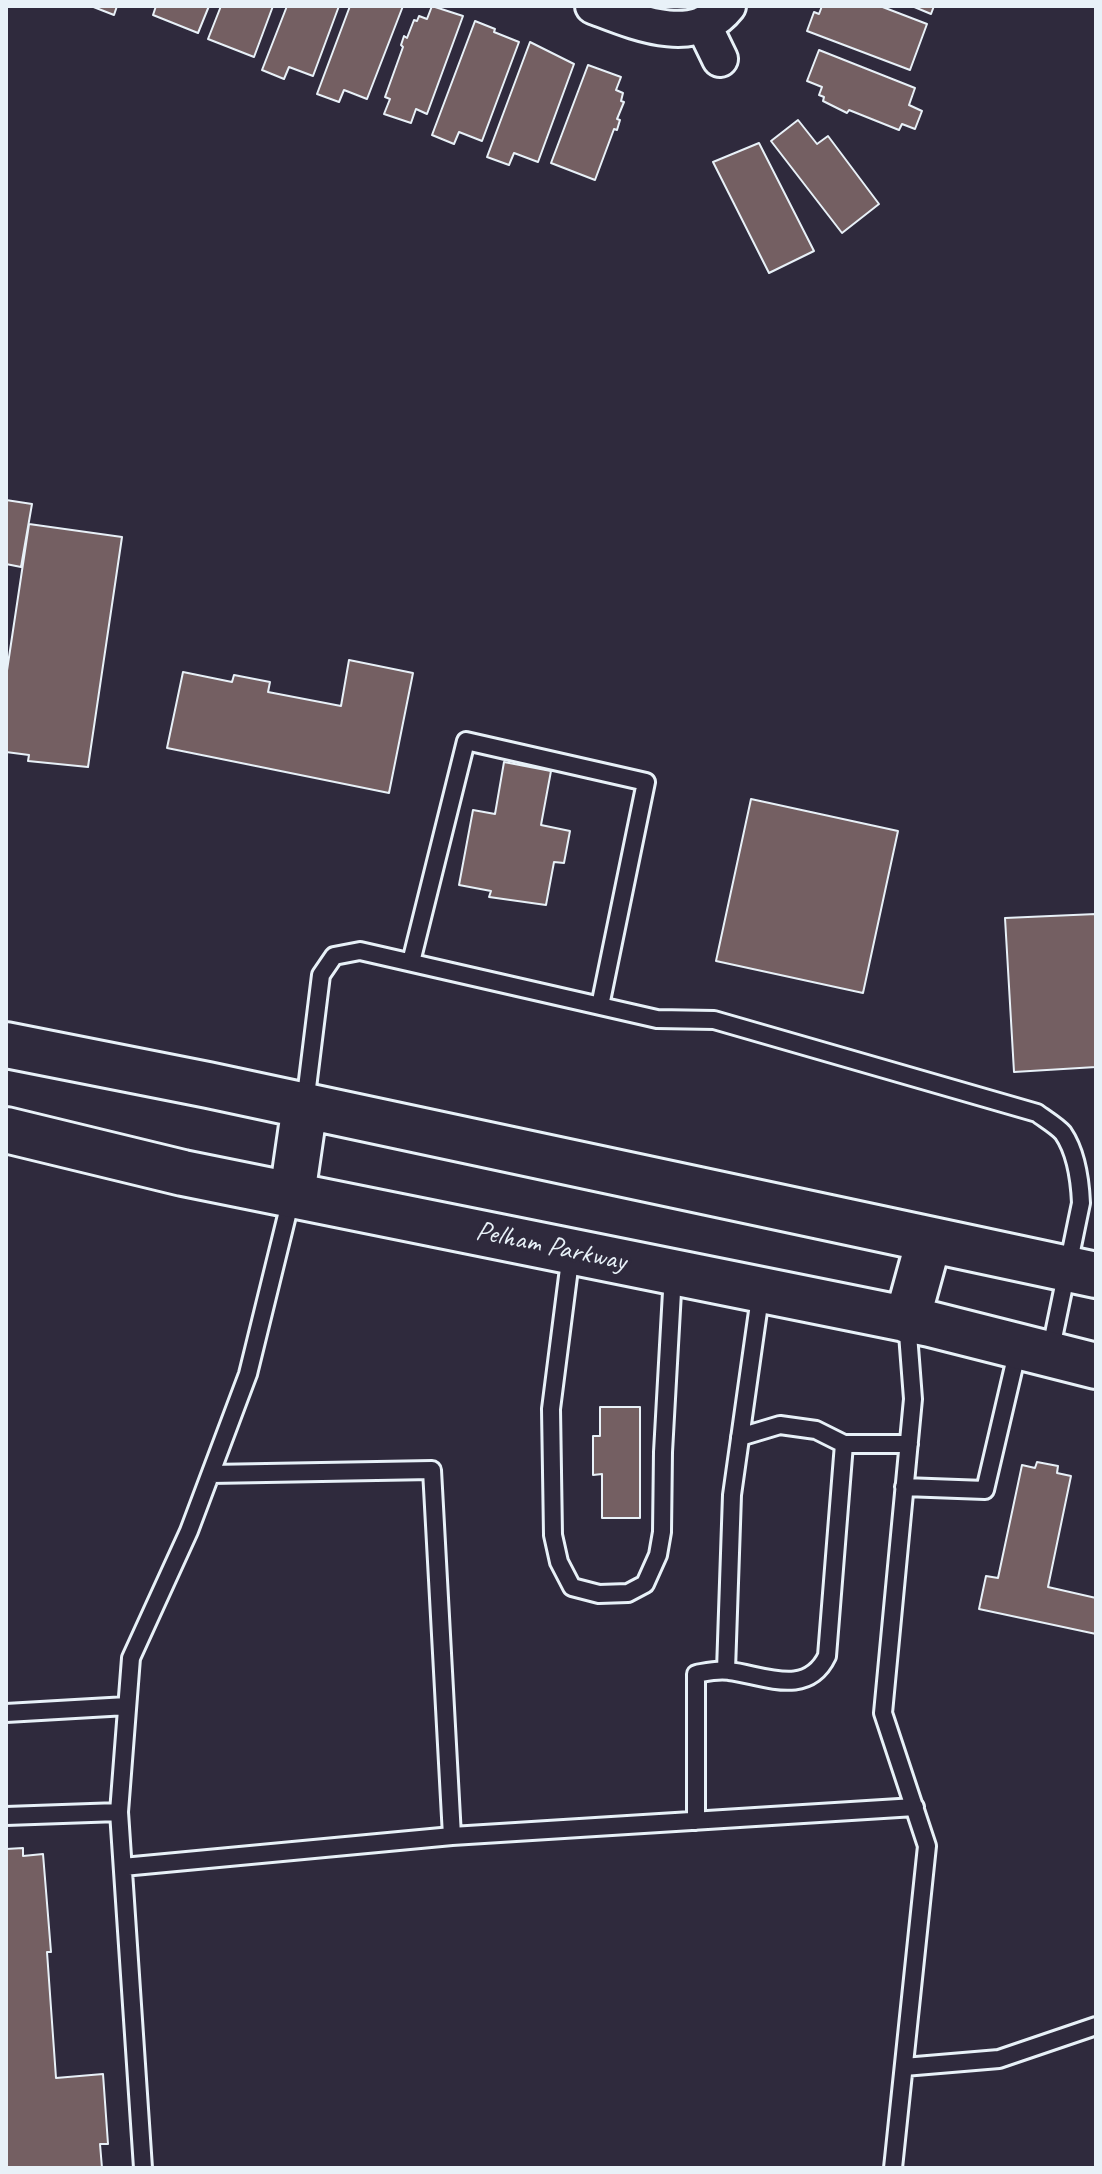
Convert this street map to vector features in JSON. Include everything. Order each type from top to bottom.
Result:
[{"type":"main road","points":[[6,1045],[305,1105],[1083,1272]]},
{"type":"main road","points":[[292,1195],[305,1105]]},
{"type":"main road","name":"Pelham Parkway","points":[[6,1130],[183,1173],[907,1320],[1096,1366]]},
{"type":"main road","points":[[907,1320],[929,1240]]},
{"type":"street","points":[[593,6],[636,23],[672,30],[715,15],[720,59]]},
{"type":"lane","points":[[411,962],[466,741],[631,778],[646,782],[600,1006]]},
{"type":"lane","points":[[305,1105],[321,975],[334,956],[360,951],[657,1019],[714,1020],[1037,1113],[1062,1132],[1073,1154],[1080,1182],[1083,1272],[1034,1350],[985,1490],[904,1487]]},
{"type":"lane","points":[[143,2168],[119,1812],[131,1658],[189,1531],[248,1374],[292,1195]]},
{"type":"lane","points":[[571,1252],[551,1409],[553,1535],[559,1562],[572,1587],[599,1594],[628,1593],[645,1584],[658,1555],[662,1532],[673,1272]]},
{"type":"lane","points":[[726,1670],[732,1495],[761,1290]]},
{"type":"lane","points":[[893,2168],[927,1846],[883,1713],[913,1399],[907,1320]]},
{"type":"lane","points":[[740,1437],[780,1425],[816,1430],[844,1444],[909,1444]]},
{"type":"lane","points":[[696,1821],[696,1674],[726,1670],[786,1681],[806,1678],[820,1671],[827,1656],[844,1444]]},
{"type":"lane","points":[[211,1474],[432,1470],[452,1836]]},
{"type":"lane","points":[[6,1713],[127,1706]]},
{"type":"lane","points":[[123,1867],[452,1836],[915,1807]]},
{"type":"lane","points":[[6,1816],[119,1812]]},
{"type":"lane","points":[[904,2067],[999,2059],[1096,2026]]},
{"type":"building","points":[[91,6],[117,6],[114,15]]},
{"type":"building","points":[[156,6],[209,6],[198,33],[153,15]]},
{"type":"building","points":[[221,6],[273,6],[254,57],[208,39]]},
{"type":"building","points":[[287,6],[339,6],[313,76],[289,67],[284,79],[262,70]]},
{"type":"building","points":[[350,6],[403,6],[367,99],[344,90],[339,102],[317,94]]},
{"type":"building","points":[[432,6],[463,16],[427,114],[416,109],[411,123],[384,114],[390,99],[385,97],[404,36],[407,38],[414,20],[417,21],[419,16],[427,19]]},
{"type":"building","points":[[822,6],[880,6],[927,24],[910,70],[807,31],[814,12],[819,14]]},
{"type":"building","points":[[912,6],[934,6],[931,14]]},
{"type":"building","points":[[475,21],[519,42],[482,141],[459,132],[454,144],[432,135]]},
{"type":"building","points":[[530,42],[574,64],[538,162],[514,153],[509,165],[487,157]]},
{"type":"building","points":[[819,50],[915,88],[909,105],[922,111],[915,129],[902,124],[899,130],[849,110],[847,113],[823,101],[824,97],[819,95],[822,87],[807,81]]},
{"type":"building","points":[[588,65],[621,77],[616,90],[623,93],[621,101],[624,102],[617,119],[620,120],[617,130],[614,129],[595,180],[551,163]]},
{"type":"building","points":[[798,120],[817,144],[828,136],[879,204],[842,233],[771,141]]},
{"type":"building","points":[[759,143],[814,251],[769,273],[713,162]]},
{"type":"building","points":[[6,500],[32,504],[21,567],[6,564]]},
{"type":"building","points":[[29,524],[122,537],[88,767],[28,761],[29,755],[6,752],[6,677]]},
{"type":"building","points":[[349,660],[413,673],[389,793],[167,748],[183,672],[232,682],[234,675],[270,682],[268,692],[341,706]]},
{"type":"building","points":[[504,762],[551,771],[541,825],[570,831],[564,863],[554,862],[546,905],[489,897],[491,891],[459,885],[473,810],[495,814]]},
{"type":"building","points":[[751,799],[898,831],[863,993],[716,961]]},
{"type":"building","points":[[1096,914],[1096,1067],[1014,1072],[1005,918]]},
{"type":"building","points":[[600,1407],[640,1407],[640,1518],[602,1518],[602,1474],[593,1475],[593,1436],[600,1436]]},
{"type":"building","points":[[1037,1462],[1058,1466],[1057,1473],[1071,1476],[1048,1587],[1096,1598],[1096,1634],[979,1609],[986,1576],[998,1578],[1022,1465],[1035,1468]]},
{"type":"building","points":[[23,1848],[23,1856],[43,1854],[56,2078],[103,2074],[108,2144],[100,2144],[102,2168],[6,2168],[6,1849]]}]
